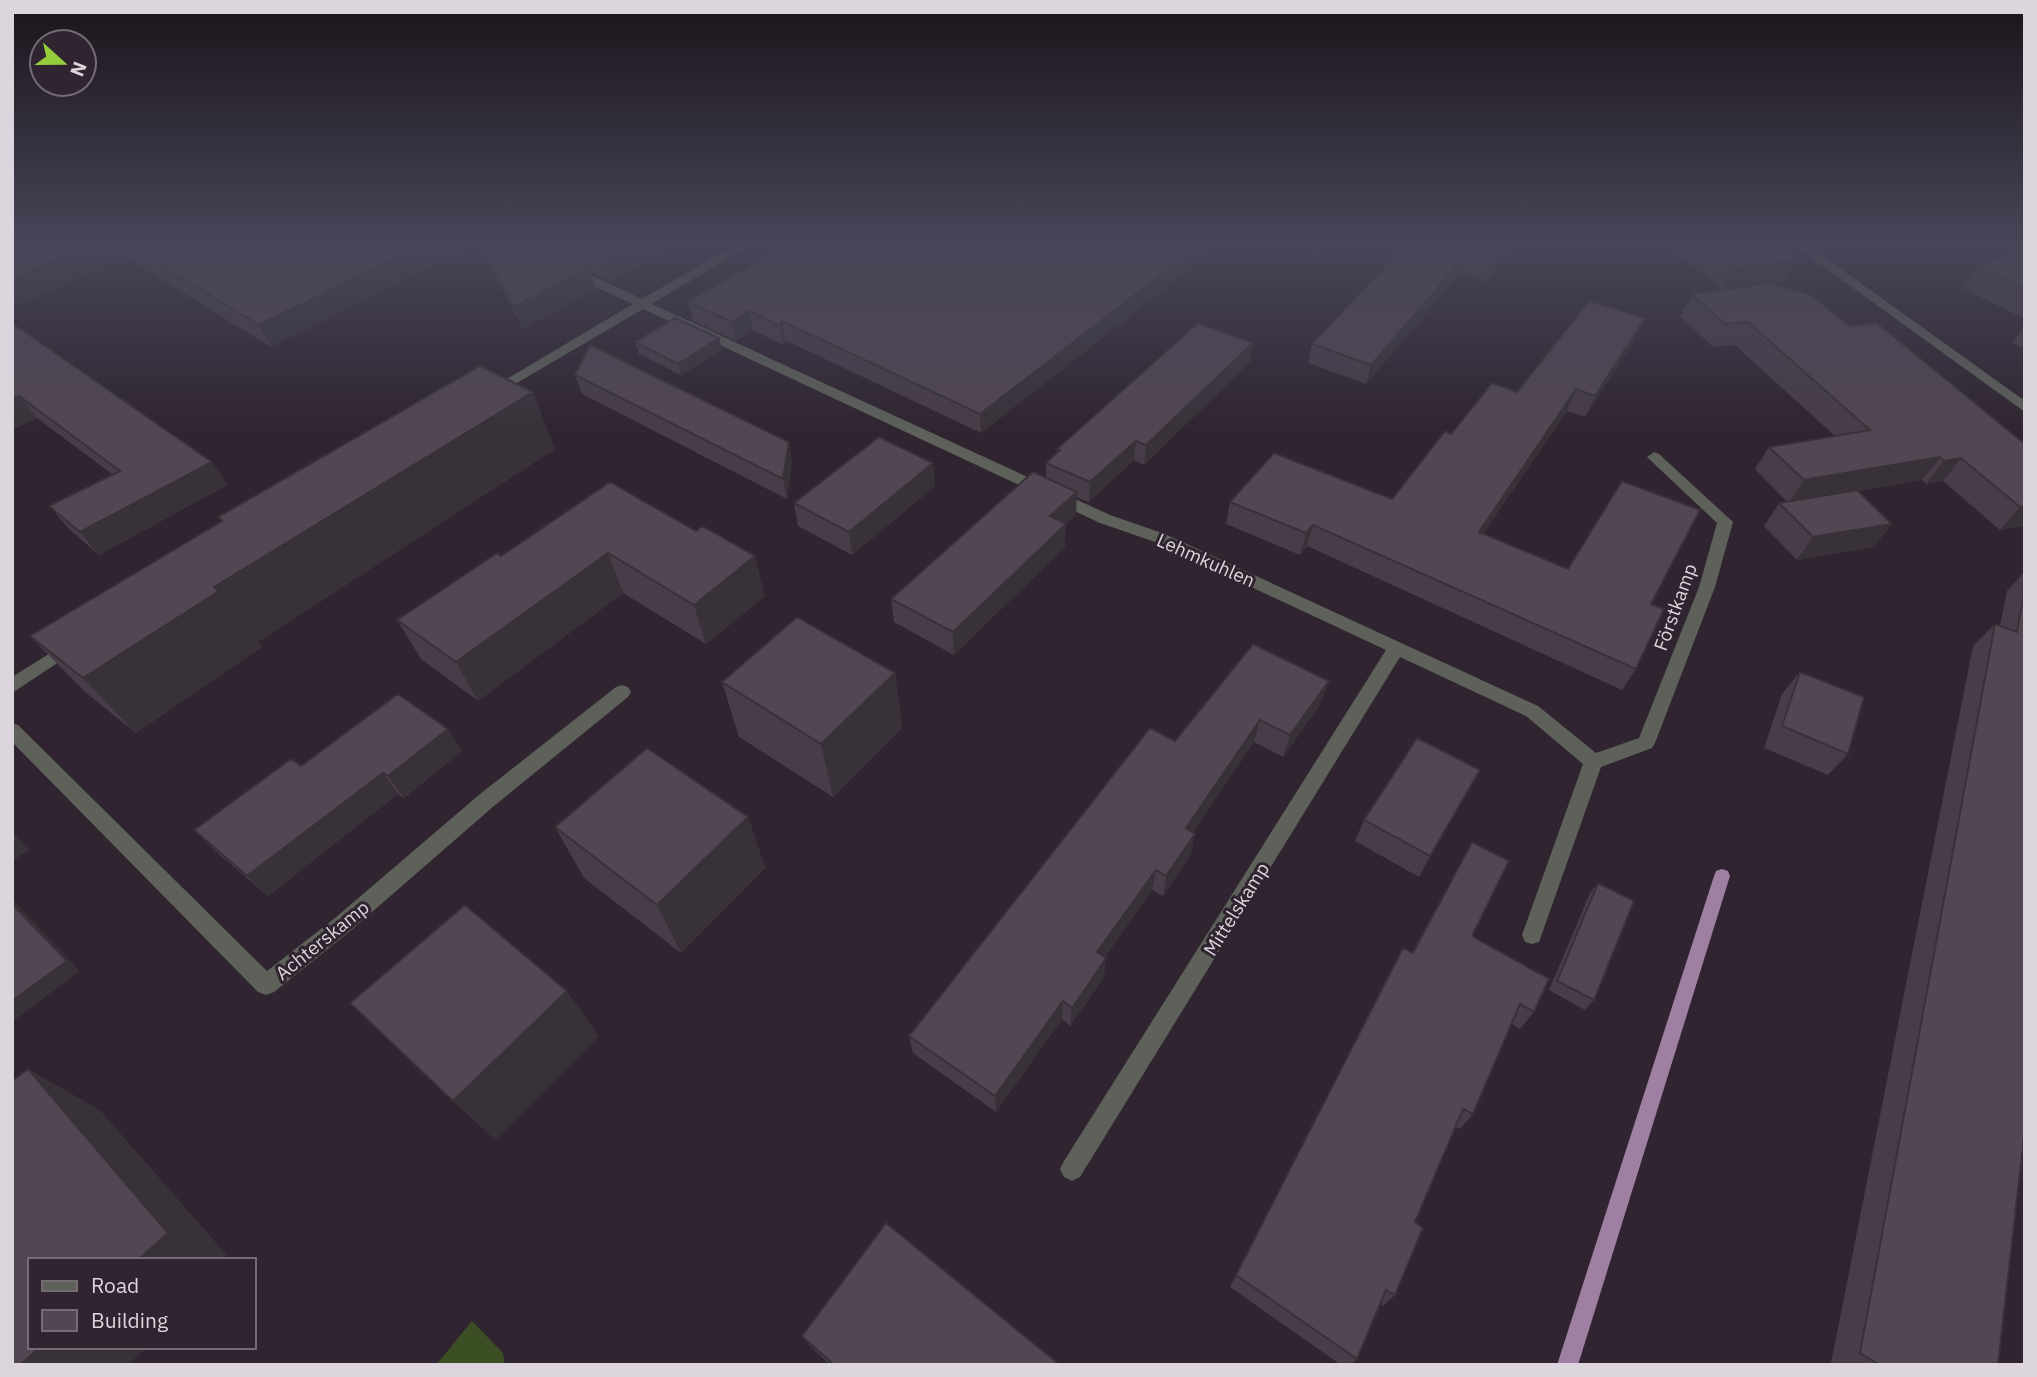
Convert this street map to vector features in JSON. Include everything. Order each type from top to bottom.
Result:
[{"type":"street","points":[[474,402],[637,305]]},
{"type":"street","name":"Lehmkuhlen","points":[[642,305],[1104,519],[1160,538],[1532,711],[1594,762]]},
{"type":"street","points":[[1883,305],[2025,408]]},
{"type":"street","name":"Förstkamp","points":[[1594,762],[1646,743],[1707,587],[1725,522],[1654,457]]},
{"type":"street","points":[[12,686],[88,634]]},
{"type":"street","name":"Mittelskamp","points":[[1072,1169],[1397,647]]},
{"type":"street","name":"Achterskamp","points":[[12,730],[266,985],[342,925],[487,800],[622,692]]},
{"type":"street","points":[[1532,935],[1594,762]]},
{"type":"green space","points":[[472,1321],[503,1353],[505,1365],[436,1365]]},
{"type":"building","points":[[227,305],[299,305],[259,325]]},
{"type":"building","points":[[695,305],[1121,305],[980,414],[782,321],[780,326],[749,311],[732,322]]},
{"type":"building","points":[[1348,305],[1423,305],[1371,365],[1312,344]]},
{"type":"building","points":[[1586,305],[1603,305],[1645,318],[1595,396],[1576,389],[1479,532],[1568,569],[1622,481],[1700,510],[1651,604],[1664,609],[1636,669],[1313,525],[1306,533],[1230,502],[1274,453],[1392,499],[1445,431],[1451,434],[1492,383],[1517,392]]},
{"type":"building","points":[[1704,305],[1824,305],[1850,326],[1877,323],[2025,444],[2025,506],[2020,507],[1961,458],[1944,461],[1940,457],[1804,480],[1769,447],[1870,430],[1748,322],[1725,324]]},
{"type":"building","points":[[675,318],[719,338],[678,364],[635,342]]},
{"type":"building","points":[[12,323],[212,462],[80,532],[49,506],[120,471],[19,396],[12,399]]},
{"type":"building","points":[[1198,323],[1253,343],[1146,445],[1136,441],[1090,482],[1046,463],[1060,450],[1057,449]]},
{"type":"building","points":[[590,345],[789,442],[783,479],[575,375]]},
{"type":"building","points":[[480,366],[533,392],[214,587],[219,591],[83,678],[30,636],[222,521],[218,517]]},
{"type":"building","points":[[879,437],[933,463],[849,532],[794,503]]},
{"type":"building","points":[[1033,472],[1077,492],[1050,516],[1066,524],[953,632],[891,599]]},
{"type":"building","points":[[610,482],[696,531],[702,526],[755,556],[694,605],[608,553],[456,662],[397,620],[497,553],[501,556]]},
{"type":"building","points":[[1857,490],[1892,524],[1813,537],[1779,503]]},
{"type":"building","points":[[2025,587],[2025,1128],[1998,1365],[1880,1365],[1860,1353],[1995,624],[2017,632]]},
{"type":"building","points":[[797,617],[895,673],[821,744],[722,682]]},
{"type":"building","points":[[1253,644],[1329,681],[1290,735],[1260,720],[1186,828],[1195,834],[1166,876],[1156,870],[1097,952],[1106,958],[1072,1008],[1063,1001],[995,1096],[909,1036],[1150,728],[1175,741]]},
{"type":"building","points":[[1800,672],[1864,697],[1848,754],[1782,726]]},
{"type":"building","points":[[398,694],[448,729],[388,776],[383,773],[247,876],[194,830],[291,759],[301,766]]},
{"type":"building","points":[[1417,738],[1480,770],[1430,856],[1364,820]]},
{"type":"building","points":[[647,748],[748,817],[657,905],[555,827]]},
{"type":"building","points":[[1472,842],[1509,861],[1472,936],[1549,979],[1534,1012],[1520,1004],[1473,1114],[1463,1109],[1415,1222],[1423,1228],[1395,1295],[1386,1290],[1357,1359],[1236,1275],[1403,948],[1413,953]]},
{"type":"building","points":[[1598,883],[1634,901],[1594,1000],[1557,981]]},
{"type":"building","points":[[12,904],[67,961],[12,1001]]},
{"type":"building","points":[[465,905],[567,991],[453,1101],[350,1003]]},
{"type":"building","points":[[28,1069],[168,1233],[140,1258],[28,1258],[28,1349],[38,1349],[20,1365],[12,1365],[12,1081]]},
{"type":"building","points":[[886,1223],[1060,1365],[834,1365],[802,1336]]},
{"type":"waterway","points":[[1567,1365],[1722,876]]}]
